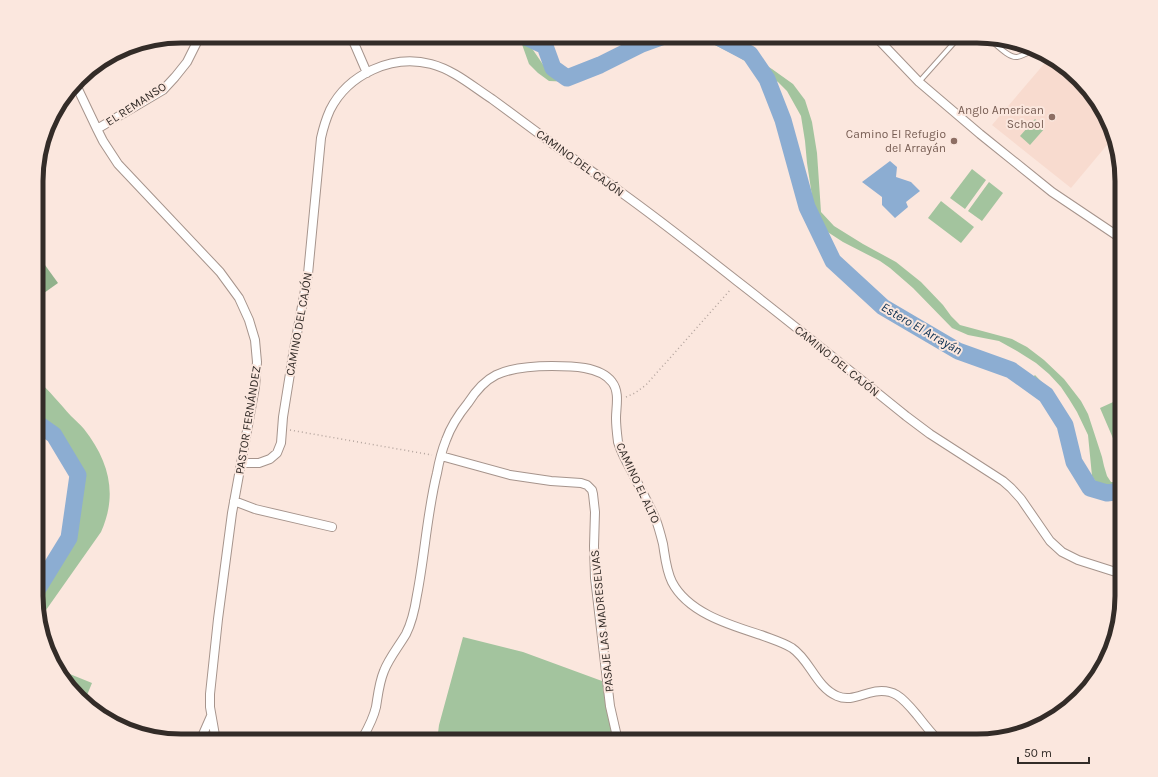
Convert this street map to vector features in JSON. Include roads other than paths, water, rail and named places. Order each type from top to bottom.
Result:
[{"type":"street","name":"EL REMANSO","points":[[96,129],[162,90],[187,62],[196,43]]},
{"type":"street","points":[[354,43],[367,73]]},
{"type":"street","points":[[882,43],[919,82],[980,134],[1052,192],[1115,234]]},
{"type":"street","name":"CAMINO DEL CAJÓN","points":[[242,463],[259,463],[270,459],[280,448],[293,354],[308,274],[323,128],[331,109],[339,96],[350,85],[367,73],[387,64],[408,62],[429,64],[440,67],[454,74],[623,194],[738,281],[906,416],[930,434],[1003,481],[1021,500],[1050,542],[1062,552],[1078,560],[1115,572]]},
{"type":"street","name":"PASTOR FERNÁNDEZ","points":[[78,89],[96,129],[118,164],[220,272],[233,289],[245,309],[255,340],[257,375],[234,502],[212,674],[210,707],[215,734]]},
{"type":"street","name":"CAMINO EL ALTO","points":[[364,734],[374,716],[386,666],[407,632],[413,616],[431,498],[441,456],[449,432],[472,397],[490,378],[502,372],[522,368],[564,366],[590,369],[606,377],[612,382],[616,390],[617,400],[616,421],[618,443],[652,511],[660,531],[669,573],[675,588],[681,595],[694,606],[715,618],[778,641],[790,647],[802,656],[823,686],[835,695],[848,698],[881,690],[895,694],[908,704],[932,734]]},
{"type":"street","name":"PASAJE LAS MADRESELVAS","points":[[441,456],[510,474],[551,481],[580,482],[587,485],[592,490],[595,512],[595,578],[610,706],[616,734]]},
{"type":"street","points":[[234,502],[255,509],[332,527]]},
{"type":"street","points":[[203,734],[212,716]]},
{"type":"lane","points":[[919,82],[954,43]]},
{"type":"lane","points":[[995,44],[1007,54],[1015,57],[1028,53]]},
{"type":"water","points":[[890,161],[897,167],[896,177],[911,182],[920,191],[906,202],[908,207],[895,218],[882,205],[882,197],[862,182]]},
{"type":"waterway","name":"Estero El Arrayán","points":[[539,43],[545,46],[553,68],[567,78],[600,65],[645,43]]},
{"type":"waterway","name":"Estero El Arrayán","points":[[729,43],[750,54],[767,79],[783,120],[807,207],[833,261],[883,307],[958,351],[1011,370],[1046,395],[1065,425],[1074,462],[1090,488],[1107,493],[1115,492]]},
{"type":"waterway","points":[[43,427],[54,435],[78,475],[69,538],[43,580]]},
{"type":"place","name":"Anglo American School","points":[[1052,117]]},
{"type":"place","name":"Camino El Refugio del Arrayán","points":[[954,141]]}]
